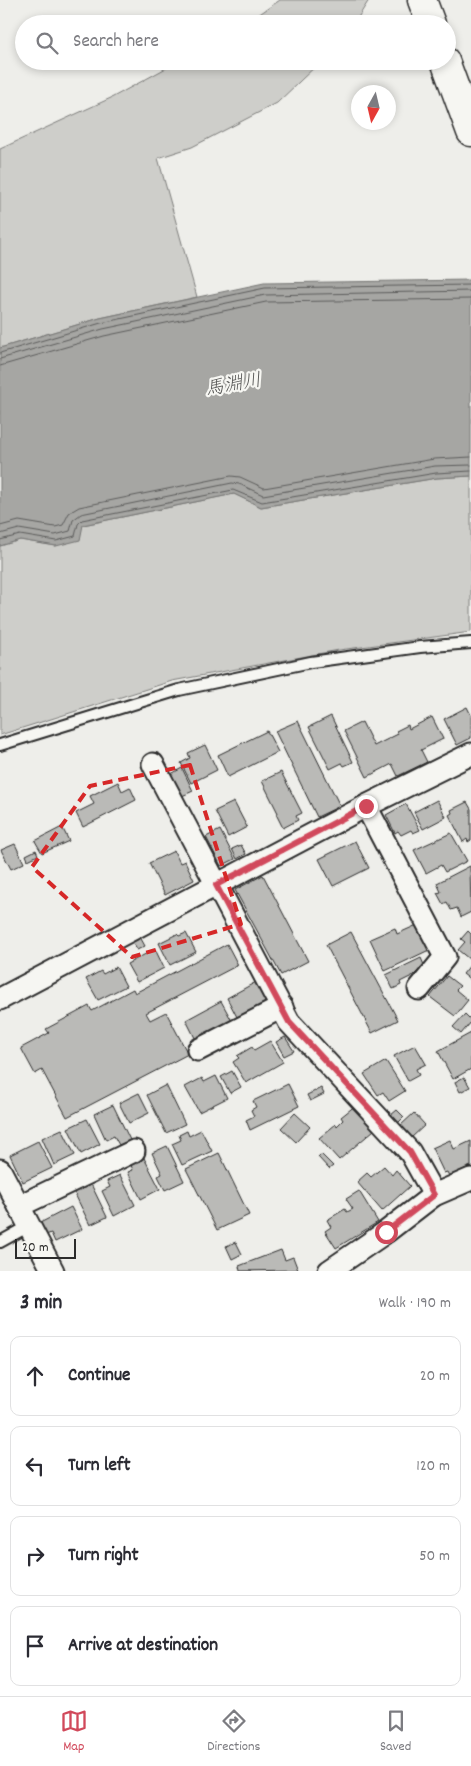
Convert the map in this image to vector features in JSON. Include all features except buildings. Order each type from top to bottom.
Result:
[{"type":"main road","points":[[422,0],[428,15]]},
{"type":"main road","points":[[448,70],[471,132]]},
{"type":"street","points":[[0,999],[366,806],[471,754]]},
{"type":"street","points":[[153,764],[289,1022],[410,1152],[434,1195]]},
{"type":"street","points":[[366,806],[445,957],[419,989]]},
{"type":"street","points":[[198,1050],[282,1007]]},
{"type":"street","points":[[19,1206],[134,1151]]},
{"type":"street","points":[[0,1170],[53,1271]]},
{"type":"street","points":[[329,1271],[386,1232],[434,1195],[471,1179]]},
{"type":"lane","points":[[0,745],[179,690],[311,662],[420,647],[471,643]]},
{"type":"lane","points":[[0,1242],[29,1226]]},
{"type":"highlighted area","points":[[190,765],[241,924],[132,957],[32,867],[90,786]]},
{"type":"shaded area","points":[[280,0],[369,0],[360,15],[258,15]]},
{"type":"shaded area","points":[[162,70],[312,70],[277,103],[192,147],[158,158],[197,297],[100,318],[0,348],[0,149],[113,97]]},
{"type":"shaded area","points":[[471,476],[471,632],[339,650],[172,681],[0,735],[0,546],[20,540],[56,546],[83,525],[234,494],[261,507],[437,478]]},
{"type":"water","name":"馬淵川","points":[[471,280],[471,476],[437,478],[261,507],[234,494],[83,525],[80,540],[56,546],[20,540],[0,546],[0,348],[100,318],[264,283]]},
{"type":"route","points":[[366,806],[216,885],[289,1022],[386,1124],[410,1152],[434,1195],[386,1232]]}]
